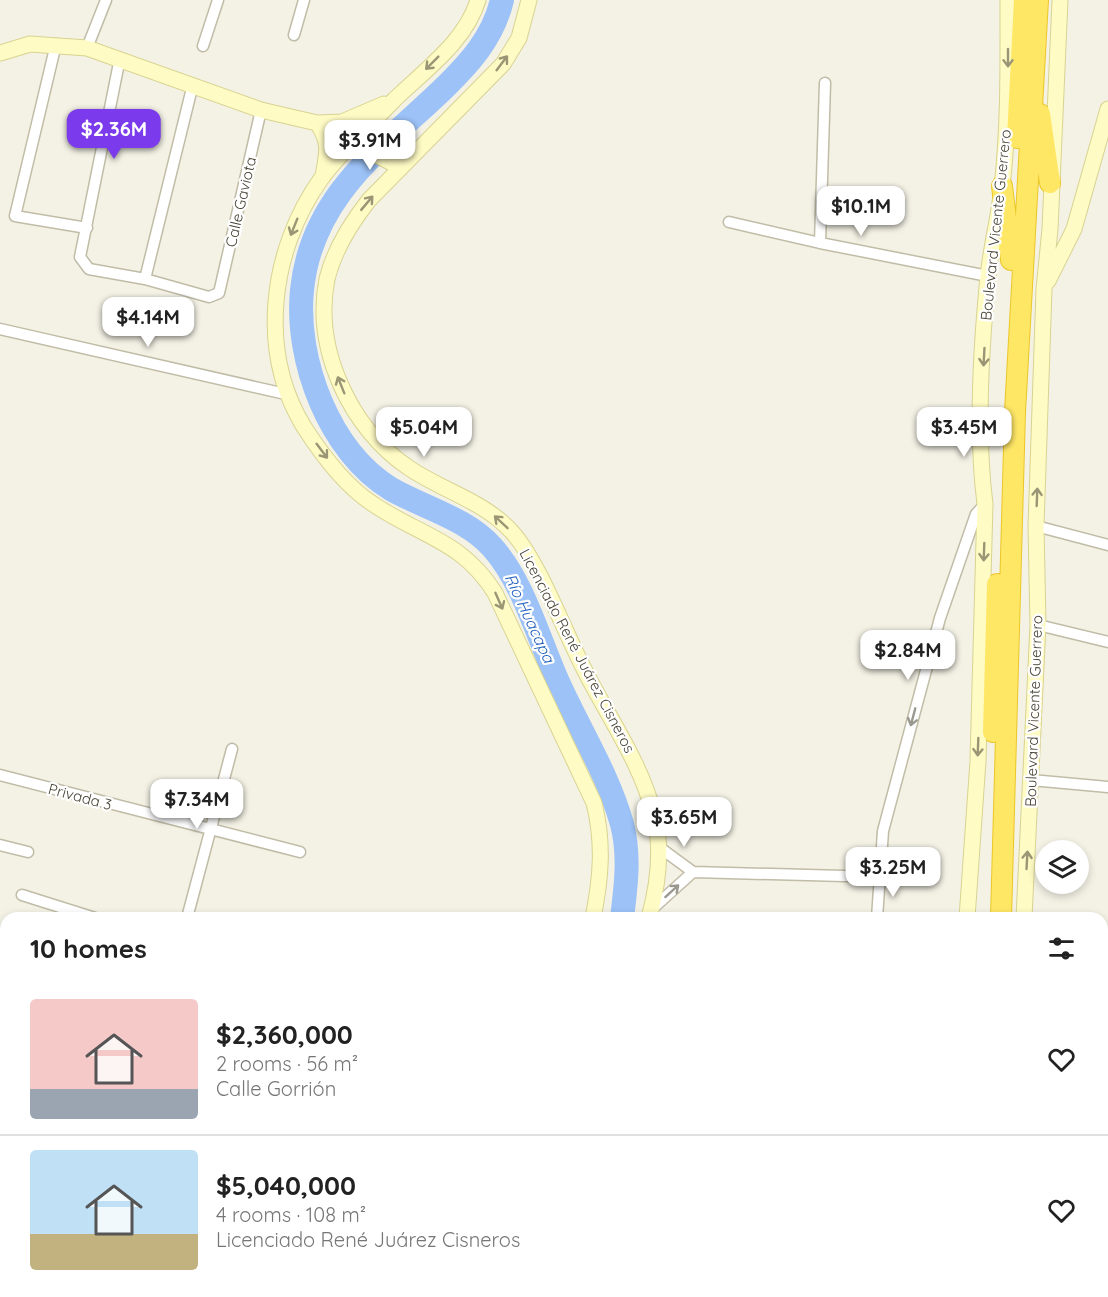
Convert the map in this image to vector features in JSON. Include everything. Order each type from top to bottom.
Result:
[{"type":"highway","name":"Boulevard Vicente Guerrero","points":[[988,912],[1003,400],[1024,0]]},
{"type":"highway","name":"Boulevard Vicente Guerrero","points":[[1001,912],[1015,412],[1038,0]]},
{"type":"highway","points":[[1034,78],[1050,183]]},
{"type":"highway","points":[[1002,186],[1011,260]]},
{"type":"main road","points":[[478,0],[462,33],[395,99],[357,145],[322,178],[294,225],[277,289],[275,336],[290,395],[304,426],[347,484],[373,504],[464,554],[482,572],[495,593],[594,803],[601,830],[602,862],[594,912]]},
{"type":"main road","name":"Licenciado René Juárez Cisneros","points":[[529,0],[519,38],[503,64],[398,167],[354,219],[338,249],[327,280],[325,317],[330,356],[345,394],[364,426],[382,447],[410,469],[493,514],[518,541],[636,765],[655,815],[658,847],[657,880],[650,912]]},
{"type":"main road","name":"Boulevard Vicente Guerrero","points":[[967,912],[978,761],[985,504],[981,468],[981,426],[988,276],[1002,186],[1008,90],[1008,0]]},
{"type":"main road","name":"Boulevard Vicente Guerrero","points":[[1024,912],[1038,625],[1036,526],[1044,289],[1050,229],[1050,183],[1060,0]]},
{"type":"main road","points":[[0,53],[30,44],[56,44],[87,48],[261,110],[316,123],[398,167]]},
{"type":"main road","points":[[316,123],[342,122],[395,99]]},
{"type":"main road","points":[[1044,289],[1074,229],[1108,110]]},
{"type":"main road","points":[[316,123],[326,135],[328,146],[322,178]]},
{"type":"main road","points":[[1050,229],[1065,234],[1074,229]]},
{"type":"street","points":[[87,48],[106,0]]},
{"type":"street","points":[[203,46],[218,0]]},
{"type":"street","points":[[294,35],[304,0]]},
{"type":"street","points":[[56,44],[15,216],[87,228]]},
{"type":"street","points":[[120,58],[80,258],[89,269],[145,279],[193,84]]},
{"type":"street","points":[[820,243],[825,83]]},
{"type":"street","name":"Calle Gaviota","points":[[145,279],[209,297],[219,293],[261,110]]},
{"type":"street","points":[[729,222],[820,243],[988,276]]},
{"type":"street","points":[[0,329],[290,395]]},
{"type":"street","points":[[877,912],[883,831],[940,618],[976,514],[985,504]]},
{"type":"street","points":[[1036,526],[1108,545]]},
{"type":"street","points":[[1038,625],[1108,642]]},
{"type":"street","points":[[189,912],[232,749]]},
{"type":"street","name":"Privada 3","points":[[0,775],[300,852]]},
{"type":"street","points":[[1031,780],[1108,787]]},
{"type":"street","points":[[0,845],[28,852]]},
{"type":"street","points":[[658,847],[693,872],[880,877]]},
{"type":"street","points":[[652,912],[693,872]]},
{"type":"street","points":[[22,895],[76,912]]},
{"type":"waterway","name":"Río Huacapa","points":[[502,0],[493,26],[479,50],[461,71],[394,134],[352,178],[334,202],[319,228],[308,257],[302,290],[301,317],[304,345],[321,402],[350,452],[369,472],[391,489],[457,521],[482,537],[503,561],[513,577],[530,612],[558,682],[616,805],[622,824],[627,859],[623,912]]}]
